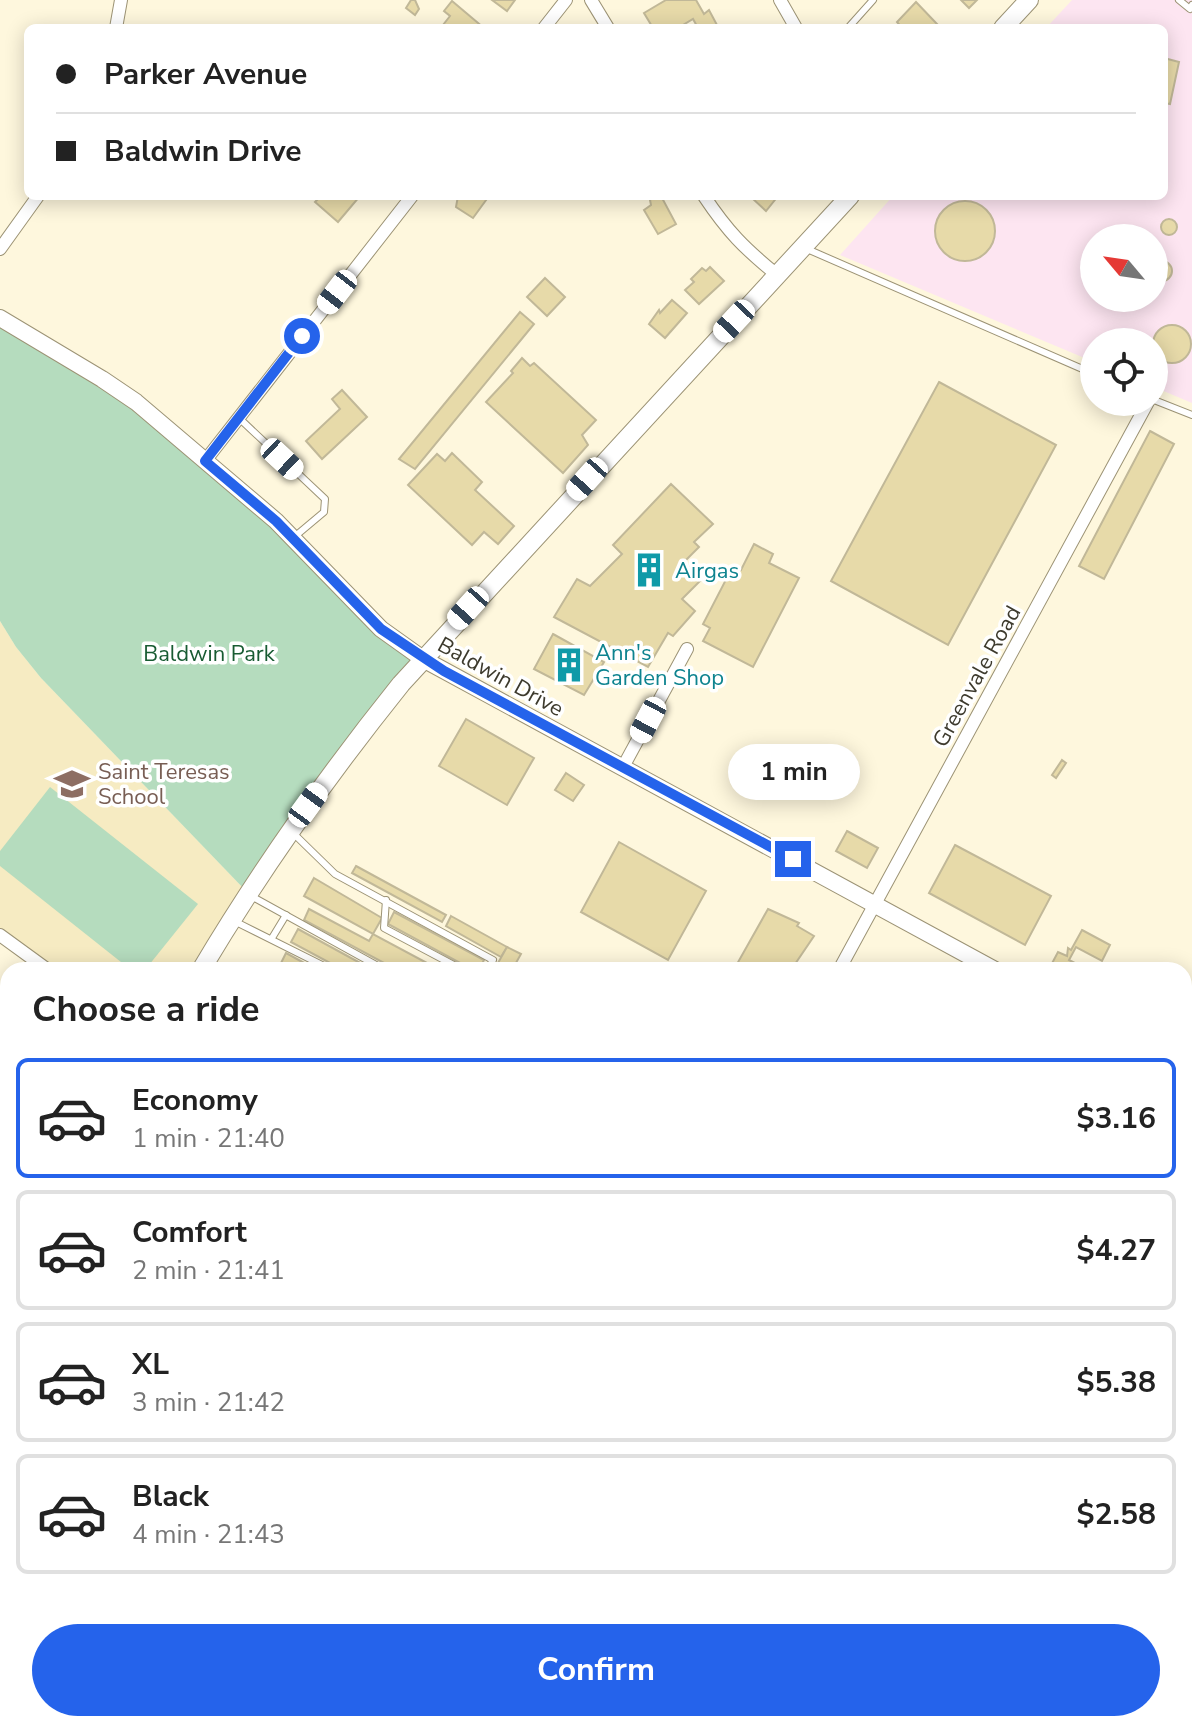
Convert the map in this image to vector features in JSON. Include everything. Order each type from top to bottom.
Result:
[{"type":"main road","points":[[1007,24],[1029,0]]},
{"type":"main road","points":[[208,962],[231,919],[290,829],[344,756],[423,659],[846,200]]},
{"type":"street","points":[[117,24],[121,0]]},
{"type":"street","points":[[547,24],[566,0]]},
{"type":"street","points":[[591,0],[606,24]]},
{"type":"street","points":[[780,0],[794,24]]},
{"type":"street","points":[[0,249],[35,200]]},
{"type":"street","points":[[205,461],[409,200]]},
{"type":"street","points":[[707,200],[742,247],[777,275]]},
{"type":"street","name":"Baldwin Drive","points":[[0,318],[136,402],[293,538],[381,629],[423,659],[980,962]]},
{"type":"street","name":"Greenvale Road","points":[[843,962],[1140,416]]},
{"type":"street","points":[[623,767],[687,649]]},
{"type":"street","points":[[0,935],[37,962]]},
{"type":"lane","points":[[852,24],[873,0]]},
{"type":"lane","points":[[1179,0],[1191,8]]},
{"type":"lane","points":[[803,248],[1080,368]]},
{"type":"lane","points":[[1168,406],[1192,415]]},
{"type":"lane","points":[[239,418],[325,499],[324,512],[293,538]]},
{"type":"lane","points":[[290,829],[335,874],[492,962]]},
{"type":"lane","points":[[247,894],[371,962]]},
{"type":"lane","points":[[386,900],[384,928],[448,962]]},
{"type":"lane","points":[[272,938],[286,915]]},
{"type":"lane","points":[[231,919],[317,962]]},
{"type":"shaded area","points":[[1072,0],[1192,0],[1192,403],[1168,393],[1168,328],[1080,328],[1080,356],[840,255],[889,200],[1168,200],[1168,24],[1050,24]]},
{"type":"shaded area","name":"Saint Teresas School","points":[[0,621],[41,678],[246,891],[204,962],[44,962],[0,930]]},
{"type":"green space","name":"Baldwin Park","points":[[0,319],[135,403],[421,659],[246,891],[41,678],[0,621]]},
{"type":"green space","points":[[50,787],[198,904],[151,962],[121,962],[0,866],[0,851]]},
{"type":"building","points":[[411,0],[415,0],[419,9],[415,15],[406,8]]},
{"type":"building","points":[[492,0],[515,0],[507,11]]},
{"type":"building","points":[[666,0],[696,0],[704,14],[709,10],[716,24],[696,24],[693,19],[685,24],[651,24],[644,13]]},
{"type":"building","points":[[961,0],[977,0],[969,8]]},
{"type":"building","points":[[452,1],[479,24],[444,24],[450,16],[444,11]]},
{"type":"building","points":[[916,2],[937,24],[899,24],[897,22]]},
{"type":"building","points":[[1168,59],[1179,62],[1168,104]]},
{"type":"building","points":[[317,200],[357,200],[338,222],[315,202]]},
{"type":"building","points":[[457,200],[486,200],[473,218],[456,207]]},
{"type":"building","points":[[650,200],[663,200],[676,224],[658,234],[644,210],[651,205]]},
{"type":"building","points":[[754,200],[775,200],[766,211]]},
{"type":"building","points":[[965,201],[976,203],[986,210],[993,220],[993,242],[986,252],[976,259],[965,261],[954,259],[944,252],[937,242],[935,231],[937,220],[944,210],[954,203]]},
{"type":"building","points":[[1166,219],[1172,219],[1177,224],[1175,233],[1168,235],[1168,224],[1161,224]]},
{"type":"building","points":[[1168,263],[1171,275],[1168,279]]},
{"type":"building","points":[[710,267],[724,281],[699,304],[685,290],[702,268],[706,271]]},
{"type":"building","points":[[545,278],[565,297],[547,316],[527,297]]},
{"type":"building","points":[[672,300],[687,313],[665,338],[649,324],[659,310],[660,313]]},
{"type":"building","points":[[520,312],[534,324],[415,469],[399,459]]},
{"type":"building","points":[[1179,326],[1190,337],[1190,351],[1186,358],[1168,362],[1168,328],[1162,328]]},
{"type":"building","points":[[522,358],[530,366],[534,363],[596,420],[582,435],[588,445],[563,473],[486,402],[513,373],[511,371]]},
{"type":"building","points":[[939,382],[1056,445],[948,645],[831,581]]},
{"type":"building","points":[[342,390],[367,417],[322,459],[306,441],[340,409],[332,399]]},
{"type":"building","points":[[1150,431],[1174,444],[1104,579],[1079,566]]},
{"type":"building","points":[[452,453],[482,482],[475,490],[514,526],[498,544],[484,532],[472,545],[408,485],[437,454],[445,461]]},
{"type":"building","name":"Airgas","points":[[671,484],[713,524],[694,542],[699,547],[684,562],[702,579],[682,599],[695,611],[673,636],[668,633],[648,667],[554,617],[577,579],[590,586],[622,554],[613,545]]},
{"type":"building","points":[[754,544],[773,554],[769,563],[799,578],[753,667],[703,641],[710,628],[703,624],[733,566],[741,570]]},
{"type":"building","name":"Ann's Garden Shop","points":[[553,634],[604,662],[584,695],[534,669]]},
{"type":"building","points":[[466,719],[534,758],[507,805],[439,766]]},
{"type":"building","points":[[1062,760],[1066,763],[1056,778],[1052,775]]},
{"type":"building","points":[[566,773],[584,785],[573,801],[555,790]]},
{"type":"building","points":[[847,831],[878,848],[867,868],[836,851]]},
{"type":"building","points":[[619,842],[706,891],[668,960],[581,912]]},
{"type":"building","points":[[955,845],[1051,896],[1025,945],[929,893]]},
{"type":"building","points":[[356,866],[446,915],[442,922],[352,873]]},
{"type":"building","points":[[314,878],[382,918],[373,934],[304,896]]},
{"type":"building","points":[[309,909],[369,941],[373,934],[425,962],[382,962],[304,920]]},
{"type":"building","points":[[768,909],[799,923],[797,926],[814,936],[796,962],[738,962]]},
{"type":"building","points":[[394,912],[484,960],[458,962],[388,924]]},
{"type":"building","points":[[451,916],[507,947],[501,957],[446,926]]},
{"type":"building","points":[[298,929],[358,962],[328,962],[291,942]]},
{"type":"building","points":[[1082,930],[1110,945],[1102,961],[1076,947],[1069,960],[1073,962],[1053,962],[1058,952],[1067,956],[1068,948],[1071,950]]},
{"type":"building","points":[[507,947],[521,954],[516,962],[499,962]]},
{"type":"building","points":[[286,953],[302,962],[282,962]]},
{"type":"place","name":"Airgas","points":[[649,570]]},
{"type":"place","name":"Ann's Garden Shop","points":[[569,665]]},
{"type":"place","name":"Saint Teresas School","points":[[72,784]]},
{"type":"route","points":[[302,336],[205,461],[276,521],[381,629],[408,649],[793,859]]}]
